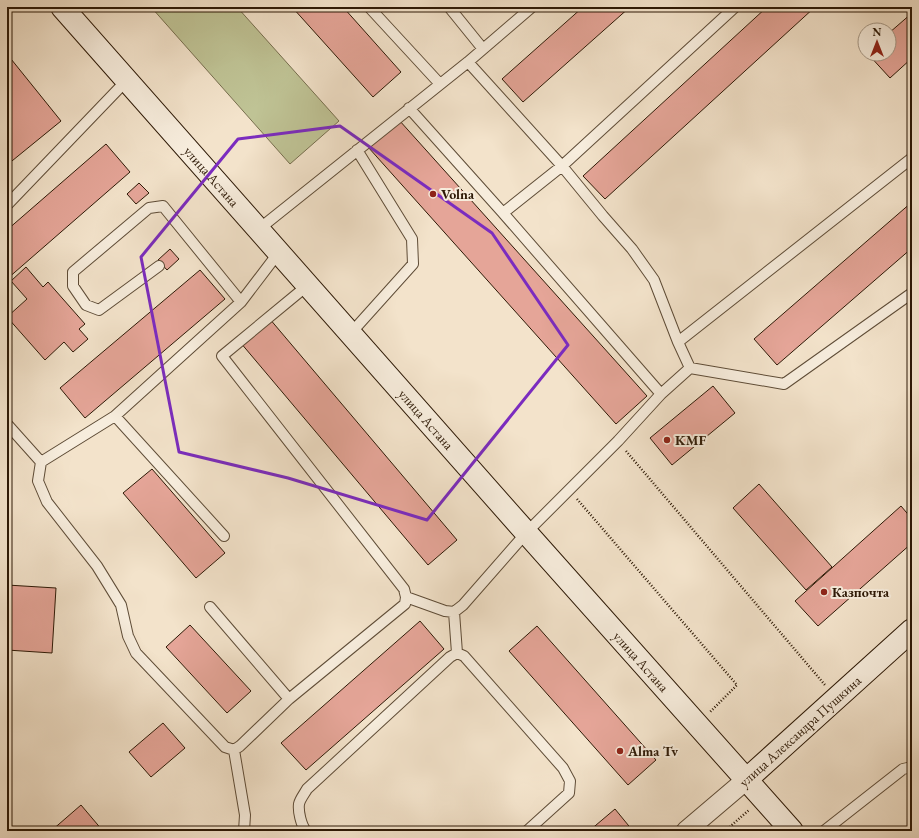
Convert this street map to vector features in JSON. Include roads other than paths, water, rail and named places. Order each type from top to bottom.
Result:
[{"type":"street","name":"улица Астана","points":[[62,7],[792,831]]},
{"type":"street","name":"улица Александра Пушкина","points":[[686,831],[746,780],[912,630]]},
{"type":"lane","points":[[369,7],[440,84]]},
{"type":"lane","points":[[449,7],[482,49]]},
{"type":"lane","points":[[258,229],[468,62],[532,7]]},
{"type":"lane","points":[[503,213],[562,166],[735,7]]},
{"type":"lane","points":[[468,62],[562,166],[632,249],[654,280],[678,342],[690,368]]},
{"type":"lane","points":[[7,205],[127,80]]},
{"type":"lane","points":[[409,108],[661,394]]},
{"type":"lane","points":[[351,333],[412,264],[413,254],[412,239],[357,150]]},
{"type":"lane","points":[[678,342],[912,158]]},
{"type":"lane","points":[[159,266],[99,310],[86,305],[73,286],[73,272],[149,208],[163,206],[241,302]]},
{"type":"lane","points":[[234,750],[225,747],[136,653],[128,636],[120,604],[97,566],[47,502],[38,481],[41,462],[115,416],[241,302],[279,252]]},
{"type":"lane","points":[[234,750],[289,699],[406,604],[404,589],[222,356],[308,285]]},
{"type":"lane","points":[[690,368],[784,384],[912,293]]},
{"type":"lane","points":[[406,597],[445,611],[454,612],[463,605],[527,532],[618,441],[661,394],[690,368]]},
{"type":"lane","points":[[115,416],[224,536]]},
{"type":"lane","points":[[7,424],[41,462]]},
{"type":"lane","points":[[210,607],[289,699]]},
{"type":"lane","points":[[454,612],[457,653]]},
{"type":"lane","points":[[306,831],[300,816],[299,803],[307,789],[450,657],[457,653]]},
{"type":"lane","points":[[457,653],[464,656],[548,750],[563,768],[570,780],[569,793],[527,831]]},
{"type":"lane","points":[[234,750],[246,814],[244,831]]},
{"type":"lane","points":[[824,831],[903,769],[912,767]]},
{"type":"place","name":"Volna","points":[[433,194]]},
{"type":"place","name":"KMF","points":[[667,440]]},
{"type":"place","name":"Казпочта","points":[[824,592]]},
{"type":"place","name":"Alma Tv","points":[[620,751]]}]
